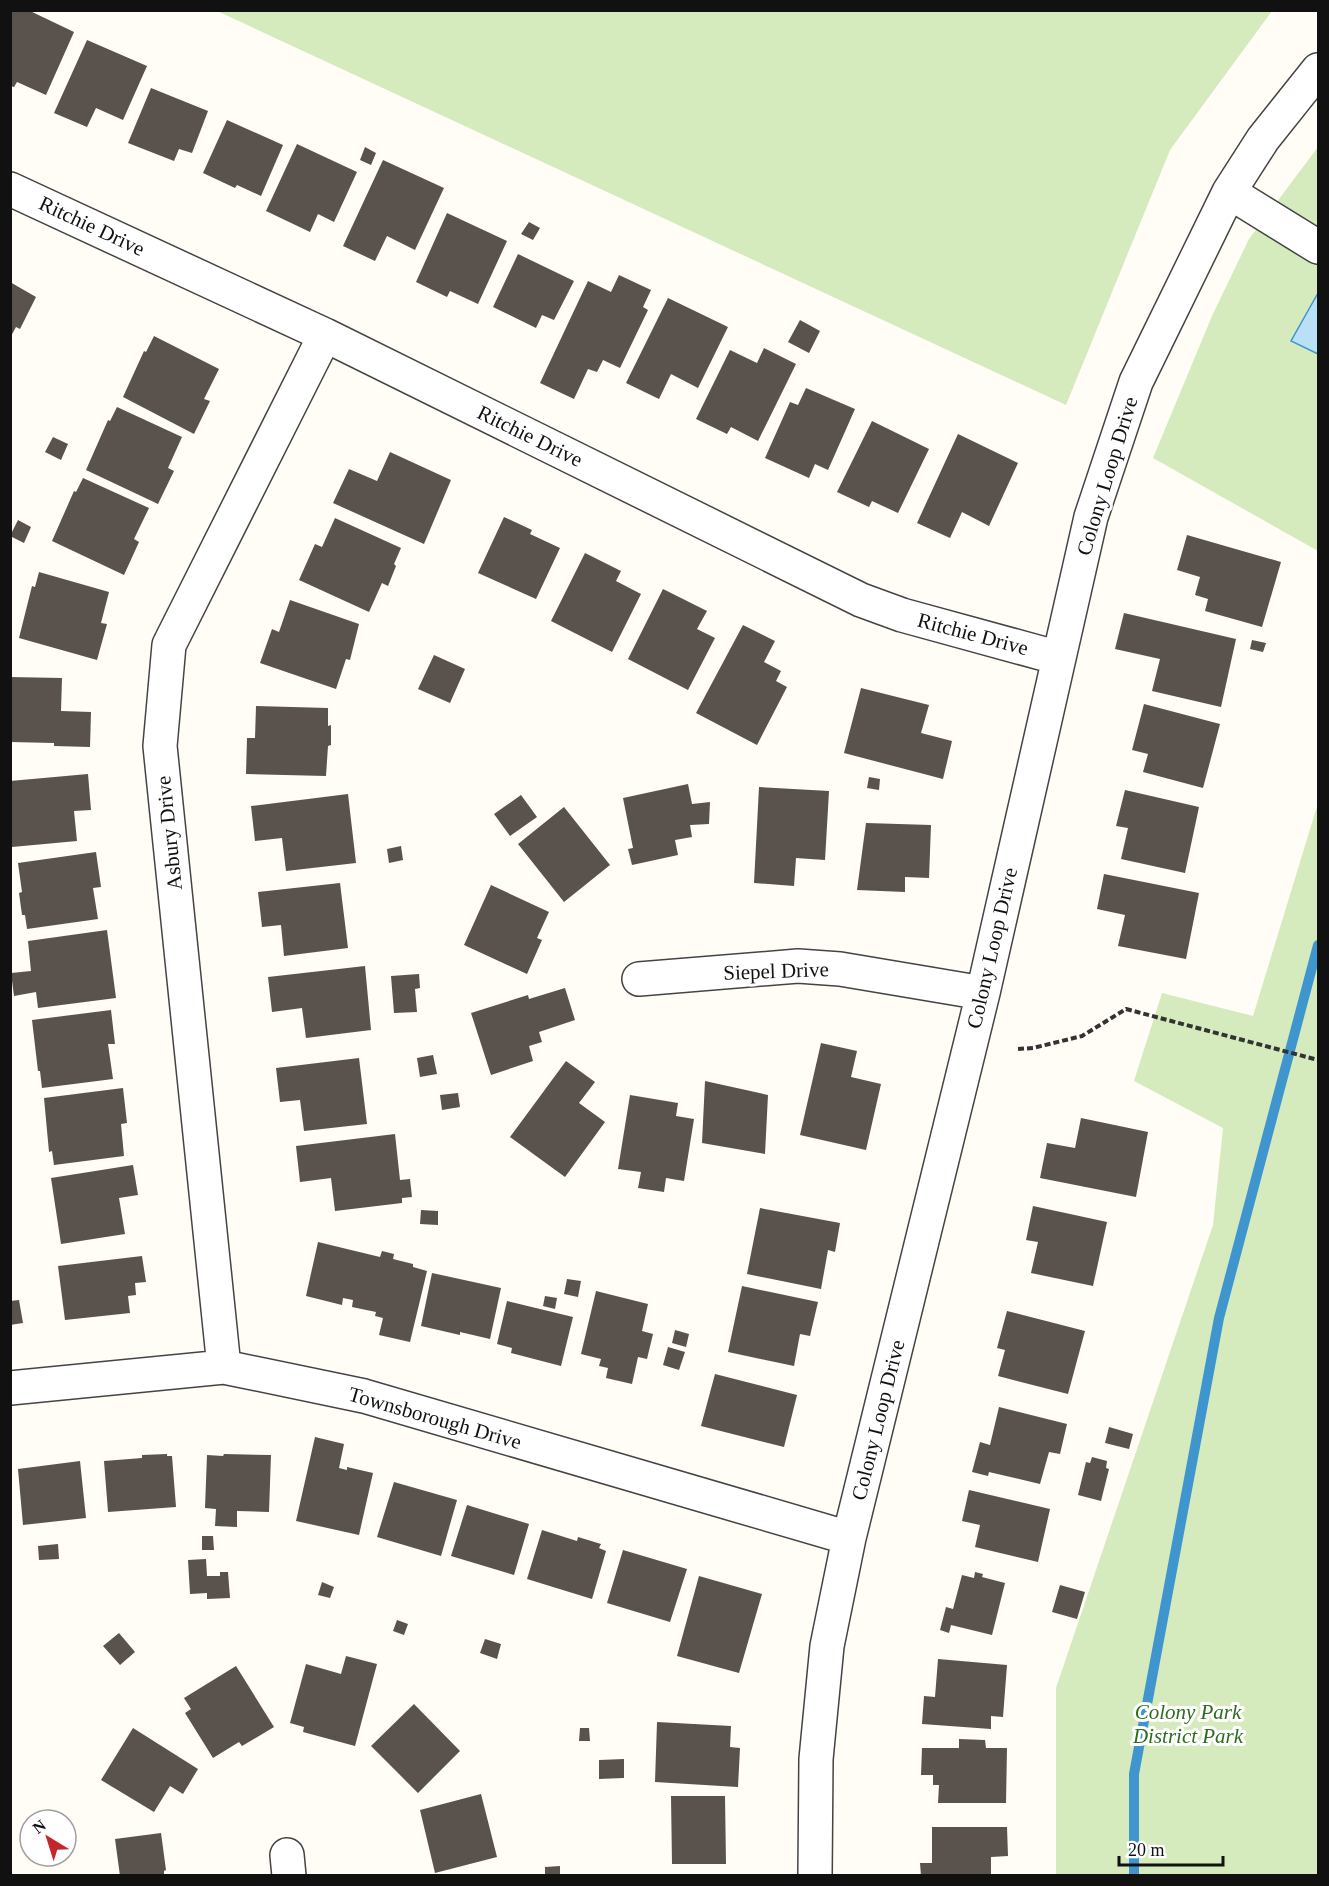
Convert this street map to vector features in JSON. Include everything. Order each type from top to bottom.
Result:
[{"type":"street","name":"Colony Loop Drive","points":[[815,1875],[816,1759],[827,1646],[849,1538],[982,993],[1091,517],[1136,382],[1229,192],[1263,139],[1318,70]]},
{"type":"street","name":"Ritchie Drive","points":[[10,189],[326,334],[861,600],[902,615],[1059,658]]},
{"type":"street","points":[[1229,192],[1318,247]]},
{"type":"street","name":"Asbury Drive","points":[[224,1368],[160,746],[169,645],[326,334]]},
{"type":"street","name":"Siepel Drive","points":[[639,980],[798,966],[840,969],[982,993]]},
{"type":"street","name":"Townsborough Drive","points":[[10,1388],[224,1368],[364,1396],[849,1538]]},
{"type":"path","points":[[1018,1049],[1033,1048],[1082,1036],[1126,1009],[1318,1060]]},
{"type":"green space","points":[[217,11],[1272,11],[1170,150],[1066,405]]},
{"type":"green space","points":[[1318,147],[1318,551],[1153,458],[1212,316],[1249,239]]},
{"type":"green space","name":"Colony Park District Park","points":[[1318,803],[1318,1875],[1056,1875],[1056,1688],[1213,1225],[1223,1128],[1134,1081],[1162,993],[1253,1016]]},
{"type":"water","points":[[1318,293],[1318,354],[1291,341]]},
{"type":"building","points":[[10,10],[28,10],[74,32],[46,95],[17,82],[14,87],[10,86]]},
{"type":"building","points":[[87,40],[147,66],[123,120],[96,108],[87,127],[54,113]]},
{"type":"building","points":[[151,88],[208,111],[192,153],[179,149],[174,161],[128,143]]},
{"type":"building","points":[[227,120],[283,145],[261,196],[237,185],[235,188],[203,173]]},
{"type":"building","points":[[297,144],[357,172],[334,222],[318,214],[310,232],[266,211]]},
{"type":"building","points":[[365,147],[376,153],[371,165],[360,160]]},
{"type":"building","points":[[383,160],[444,188],[415,250],[387,236],[375,261],[343,246]]},
{"type":"building","points":[[447,213],[507,241],[478,304],[450,291],[447,297],[416,282]]},
{"type":"building","points":[[529,222],[540,228],[533,240],[521,234]]},
{"type":"building","points":[[518,254],[574,281],[554,320],[542,315],[536,328],[493,307]]},
{"type":"building","points":[[619,275],[651,290],[643,307],[648,310],[620,368],[603,360],[597,372],[588,369],[574,399],[540,383],[588,281],[611,292]]},
{"type":"building","points":[[10,282],[36,297],[20,329],[16,327],[10,338]]},
{"type":"building","points":[[668,298],[728,327],[698,388],[671,374],[659,399],[626,383]]},
{"type":"building","points":[[800,320],[820,331],[809,353],[788,342]]},
{"type":"building","points":[[154,336],[219,369],[204,399],[210,401],[194,434],[123,397],[144,351],[146,352]]},
{"type":"building","points":[[764,348],[796,364],[758,441],[731,427],[727,434],[696,419],[730,350],[757,363]]},
{"type":"building","points":[[806,388],[855,409],[828,470],[815,464],[809,478],[765,458],[790,402],[798,405]]},
{"type":"building","points":[[117,407],[182,437],[168,468],[174,471],[158,504],[86,470],[108,420],[110,421]]},
{"type":"building","points":[[872,421],[929,449],[898,513],[872,501],[869,507],[837,492]]},
{"type":"building","points":[[958,434],[1018,463],[989,526],[962,512],[950,538],[917,523]]},
{"type":"building","points":[[53,437],[68,444],[61,460],[45,452]]},
{"type":"building","points":[[390,452],[451,480],[424,544],[333,503],[349,469],[377,481]]},
{"type":"building","points":[[83,478],[149,508],[134,539],[139,542],[124,575],[52,541],[74,491],[76,492]]},
{"type":"building","points":[[504,517],[532,530],[530,534],[560,548],[536,599],[478,573]]},
{"type":"building","points":[[335,518],[401,548],[388,586],[382,583],[369,612],[299,580],[315,544],[322,547]]},
{"type":"building","points":[[18,520],[31,527],[24,543],[10,536]]},
{"type":"building","points":[[1187,535],[1281,562],[1262,627],[1205,611],[1208,599],[1195,595],[1200,577],[1177,570]]},
{"type":"building","points":[[585,553],[621,571],[616,581],[641,594],[612,652],[551,621]]},
{"type":"building","points":[[39,572],[109,592],[101,623],[107,624],[97,660],[19,638],[32,586],[35,587]]},
{"type":"building","points":[[663,589],[707,611],[697,629],[715,638],[688,690],[628,659]]},
{"type":"building","points":[[290,600],[359,624],[350,660],[346,659],[336,689],[260,663],[272,629],[279,632]]},
{"type":"building","points":[[1124,613],[1236,639],[1221,707],[1152,691],[1160,659],[1115,649]]},
{"type":"building","points":[[743,625],[775,641],[764,662],[781,671],[776,681],[787,687],[757,745],[696,713]]},
{"type":"building","points":[[1252,640],[1266,643],[1263,652],[1250,649]]},
{"type":"building","points":[[434,655],[465,669],[450,703],[418,689]]},
{"type":"building","points":[[10,677],[62,678],[61,711],[91,712],[90,747],[10,742]]},
{"type":"building","points":[[861,688],[929,705],[921,733],[952,741],[943,779],[844,753]]},
{"type":"building","points":[[1144,704],[1220,724],[1203,788],[1143,772],[1148,754],[1132,750]]},
{"type":"building","points":[[256,706],[328,708],[331,745],[328,746],[326,776],[246,774],[247,738],[255,738]]},
{"type":"building","points":[[88,774],[91,810],[74,811],[77,841],[12,847],[10,781]]},
{"type":"building","points":[[869,777],[880,779],[879,790],[867,788]]},
{"type":"building","points":[[688,784],[692,804],[710,802],[709,824],[690,825],[692,837],[675,840],[678,855],[632,865],[628,849],[633,848],[623,798]]},
{"type":"building","points":[[759,787],[829,791],[825,860],[796,858],[794,886],[754,883]]},
{"type":"building","points":[[1125,790],[1199,807],[1185,873],[1121,859],[1128,828],[1116,826]]},
{"type":"building","points":[[348,794],[356,863],[286,871],[282,838],[255,841],[251,806]]},
{"type":"building","points":[[521,795],[537,817],[510,836],[494,814]]},
{"type":"building","points":[[564,807],[610,865],[564,902],[518,844]]},
{"type":"building","points":[[866,823],[931,825],[929,878],[905,877],[905,892],[857,890]]},
{"type":"building","points":[[401,846],[403,860],[389,863],[387,849]]},
{"type":"building","points":[[96,852],[101,887],[93,888],[98,919],[27,929],[25,915],[22,915],[19,893],[22,892],[18,863]]},
{"type":"building","points":[[1104,874],[1199,893],[1186,959],[1118,946],[1125,915],[1097,909]]},
{"type":"building","points":[[340,883],[348,948],[284,956],[281,925],[262,927],[258,892]]},
{"type":"building","points":[[491,885],[549,912],[537,938],[542,940],[527,974],[464,945]]},
{"type":"building","points":[[107,930],[116,998],[38,1008],[36,992],[14,996],[11,973],[31,971],[28,941]]},
{"type":"building","points":[[365,966],[371,1030],[306,1038],[302,1008],[272,1012],[268,977]]},
{"type":"building","points":[[419,974],[420,988],[415,989],[417,1012],[394,1013],[391,976]]},
{"type":"building","points":[[565,988],[575,1020],[539,1032],[542,1042],[529,1046],[533,1061],[491,1075],[471,1013],[528,995],[529,999]]},
{"type":"building","points":[[111,1010],[115,1044],[108,1044],[113,1079],[42,1088],[32,1020]]},
{"type":"building","points":[[821,1043],[857,1051],[851,1077],[881,1084],[866,1150],[800,1135]]},
{"type":"building","points":[[433,1055],[437,1074],[420,1077],[417,1058]]},
{"type":"building","points":[[359,1058],[367,1124],[304,1131],[300,1100],[280,1102],[276,1068]]},
{"type":"building","points":[[566,1061],[595,1082],[579,1103],[605,1122],[565,1177],[510,1137]]},
{"type":"building","points":[[705,1081],[768,1095],[765,1154],[702,1143]]},
{"type":"building","points":[[123,1088],[127,1123],[121,1124],[124,1156],[54,1165],[52,1151],[49,1152],[44,1098]]},
{"type":"building","points":[[458,1093],[460,1107],[442,1110],[440,1095]]},
{"type":"building","points":[[630,1095],[678,1103],[676,1116],[694,1119],[684,1181],[666,1178],[664,1192],[638,1188],[641,1172],[618,1169]]},
{"type":"building","points":[[1081,1118],[1148,1132],[1136,1197],[1040,1178],[1047,1143],[1075,1148]]},
{"type":"building","points":[[395,1134],[400,1180],[410,1179],[412,1197],[402,1198],[402,1203],[335,1211],[331,1178],[300,1182],[296,1146]]},
{"type":"building","points":[[133,1165],[138,1195],[119,1198],[125,1234],[61,1244],[51,1178]]},
{"type":"building","points":[[1033,1206],[1107,1222],[1093,1286],[1031,1273],[1038,1242],[1026,1240]]},
{"type":"building","points":[[760,1208],[840,1223],[835,1252],[828,1250],[821,1289],[747,1274]]},
{"type":"building","points":[[421,1210],[438,1211],[438,1225],[420,1224]]},
{"type":"building","points":[[318,1242],[380,1257],[382,1251],[394,1254],[393,1259],[413,1264],[413,1267],[427,1271],[410,1342],[379,1335],[383,1318],[375,1316],[376,1312],[352,1307],[353,1300],[343,1298],[342,1305],[306,1296]]},
{"type":"building","points":[[142,1256],[146,1282],[135,1283],[136,1295],[128,1296],[130,1313],[65,1320],[58,1266]]},
{"type":"building","points":[[432,1273],[501,1288],[490,1339],[421,1326]]},
{"type":"building","points":[[567,1279],[581,1281],[578,1297],[564,1294]]},
{"type":"building","points":[[742,1286],[818,1302],[810,1336],[800,1334],[794,1366],[728,1352]]},
{"type":"building","points":[[596,1291],[648,1304],[642,1331],[653,1334],[647,1359],[638,1357],[632,1384],[606,1378],[608,1368],[599,1366],[601,1359],[581,1354]]},
{"type":"building","points":[[545,1296],[557,1298],[555,1309],[543,1306]]},
{"type":"building","points":[[19,1300],[23,1323],[10,1325],[10,1301]]},
{"type":"building","points":[[507,1301],[573,1317],[561,1366],[511,1353],[512,1348],[497,1344]]},
{"type":"building","points":[[1007,1311],[1085,1331],[1068,1394],[998,1376],[1005,1350],[997,1348]]},
{"type":"building","points":[[675,1330],[689,1334],[686,1347],[672,1343]]},
{"type":"building","points":[[668,1347],[685,1352],[679,1370],[663,1365]]},
{"type":"building","points":[[715,1374],[797,1395],[784,1447],[701,1426]]},
{"type":"building","points":[[999,1407],[1067,1424],[1060,1454],[1049,1452],[1040,1484],[989,1472],[988,1476],[972,1472],[980,1442],[990,1445]]},
{"type":"building","points":[[1109,1427],[1133,1434],[1129,1449],[1105,1443]]},
{"type":"building","points":[[315,1437],[344,1444],[339,1468],[347,1470],[347,1467],[373,1473],[359,1535],[296,1521]]},
{"type":"building","points":[[167,1454],[167,1456],[172,1456],[176,1507],[108,1512],[104,1461]]},
{"type":"building","points":[[224,1454],[271,1455],[269,1512],[237,1511],[237,1527],[215,1526],[216,1509],[205,1508],[207,1455],[223,1456]]},
{"type":"building","points":[[1092,1457],[1107,1461],[1106,1468],[1109,1469],[1101,1501],[1078,1495],[1086,1462],[1090,1463]]},
{"type":"building","points":[[80,1461],[86,1518],[23,1525],[18,1469]]},
{"type":"building","points":[[394,1482],[457,1500],[441,1556],[377,1537]]},
{"type":"building","points":[[969,1490],[1050,1509],[1038,1562],[975,1547],[980,1525],[962,1521]]},
{"type":"building","points":[[467,1505],[529,1524],[514,1575],[451,1556]]},
{"type":"building","points":[[542,1530],[577,1541],[578,1537],[601,1544],[599,1548],[606,1551],[592,1599],[527,1579]]},
{"type":"building","points":[[202,1536],[213,1536],[214,1550],[202,1550]]},
{"type":"building","points":[[58,1544],[59,1559],[39,1560],[38,1546]]},
{"type":"building","points":[[623,1550],[687,1569],[670,1622],[607,1603]]},
{"type":"building","points":[[206,1559],[207,1576],[220,1576],[220,1572],[228,1572],[230,1598],[207,1599],[207,1593],[190,1594],[188,1560]]},
{"type":"building","points":[[975,1572],[983,1574],[982,1577],[1005,1583],[992,1635],[951,1625],[949,1633],[940,1630],[946,1607],[953,1609],[962,1575],[974,1578]]},
{"type":"building","points":[[699,1576],[762,1594],[739,1673],[677,1656]]},
{"type":"building","points":[[322,1582],[334,1587],[330,1598],[318,1595]]},
{"type":"building","points":[[1060,1585],[1085,1592],[1077,1619],[1052,1612]]},
{"type":"building","points":[[397,1620],[408,1624],[404,1635],[393,1631]]},
{"type":"building","points":[[119,1633],[135,1652],[120,1665],[103,1646]]},
{"type":"building","points":[[485,1639],[501,1644],[497,1659],[480,1653]]},
{"type":"building","points":[[346,1656],[377,1664],[355,1746],[303,1732],[304,1727],[290,1723],[306,1664],[341,1674]]},
{"type":"building","points":[[938,1659],[1007,1665],[1003,1717],[991,1716],[991,1729],[922,1724],[924,1696],[935,1697]]},
{"type":"building","points":[[236,1666],[274,1727],[242,1746],[239,1742],[213,1758],[185,1713],[191,1709],[184,1698]]},
{"type":"building","points":[[414,1704],[460,1751],[418,1793],[371,1746]]},
{"type":"building","points":[[657,1722],[731,1726],[730,1747],[740,1748],[738,1787],[655,1782]]},
{"type":"building","points":[[133,1728],[198,1769],[183,1794],[170,1786],[154,1812],[101,1780]]},
{"type":"building","points":[[580,1728],[589,1728],[590,1741],[579,1741]]},
{"type":"building","points":[[959,1739],[985,1740],[986,1748],[1007,1748],[1006,1803],[938,1803],[939,1785],[933,1785],[933,1775],[921,1775],[922,1748],[959,1748]]},
{"type":"building","points":[[624,1759],[624,1778],[599,1779],[599,1760]]},
{"type":"building","points":[[481,1794],[497,1857],[435,1873],[420,1810]]},
{"type":"building","points":[[671,1796],[725,1796],[726,1864],[672,1864]]},
{"type":"building","points":[[932,1827],[1007,1827],[1008,1856],[991,1857],[991,1876],[921,1876],[920,1863],[932,1863]]},
{"type":"building","points":[[161,1833],[166,1870],[164,1876],[120,1876],[115,1839]]},
{"type":"building","points":[[560,1866],[560,1876],[545,1876],[545,1867]]},
{"type":"waterway","points":[[1134,1876],[1134,1774],[1219,1318],[1318,945]]}]
